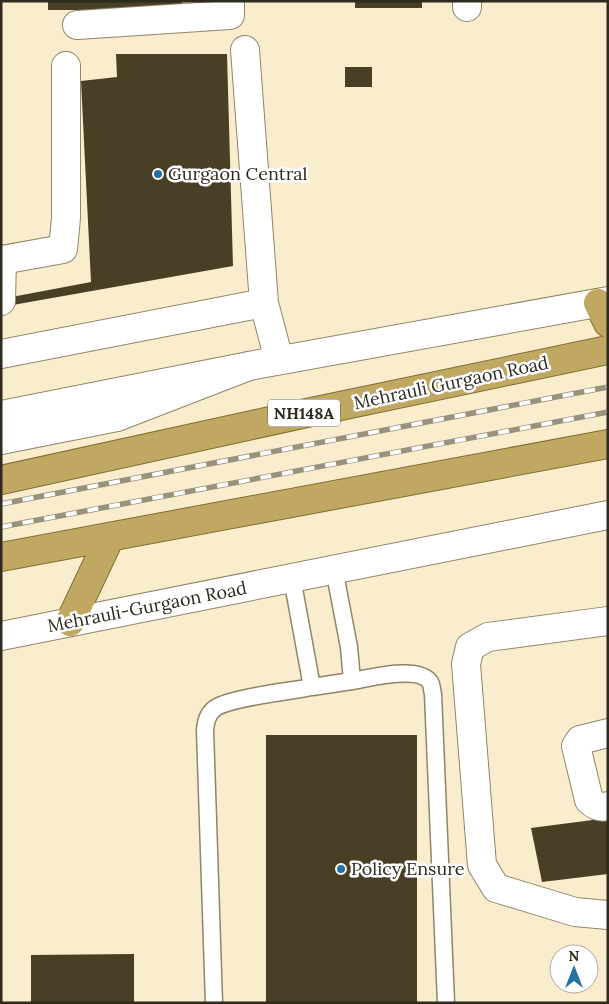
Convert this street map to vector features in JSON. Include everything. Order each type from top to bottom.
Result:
[{"type":"highway","name":"Mehrauli Gurgaon Road","points":[[1,480],[302,414],[608,350]]},
{"type":"highway","points":[[1,557],[608,444]]},
{"type":"highway","points":[[70,622],[110,537]]},
{"type":"street","points":[[77,26],[230,15],[230,1]]},
{"type":"street","points":[[245,50],[264,303],[279,360]]},
{"type":"street","points":[[1,301],[2,260],[63,249],[66,218],[66,66]]},
{"type":"street","points":[[1,354],[264,303]]},
{"type":"street","points":[[1,415],[279,360],[605,309]]},
{"type":"street","points":[[1,440],[118,417],[249,366]]},
{"type":"street","name":"Mehrauli-Gurgaon Road","points":[[1,636],[608,515]]},
{"type":"street","points":[[608,621],[488,637],[470,647],[466,664],[482,865],[496,888],[575,912],[608,915]]},
{"type":"street","points":[[608,732],[580,740],[576,746],[589,800],[594,805],[608,806]]},
{"type":"lane","points":[[334,569],[349,646],[352,681]]},
{"type":"lane","points":[[292,578],[312,688]]},
{"type":"lane","points":[[214,1003],[205,730],[207,717],[215,708],[228,702],[410,672],[422,676],[430,682],[434,704],[446,1003]]},
{"type":"building","points":[[48,1],[182,1],[182,10],[48,10]]},
{"type":"building","points":[[355,1],[422,1],[422,8],[355,8]]},
{"type":"building","name":"Gurgaon Central","points":[[116,54],[227,54],[233,266],[7,306],[1,299],[91,282],[81,81],[117,77]]},
{"type":"building","points":[[345,67],[372,67],[372,87],[345,87]]},
{"type":"building","name":"Policy Ensure","points":[[266,735],[417,735],[417,1003],[266,1003]]},
{"type":"building","points":[[608,818],[608,874],[542,882],[531,828]]},
{"type":"building","points":[[134,954],[134,1003],[31,1003],[31,955]]},
{"type":"railway","points":[[1,504],[608,387]]},
{"type":"railway","points":[[1,527],[608,412]]},
{"type":"place","name":"Gurgaon Central","points":[[158,174]]},
{"type":"place","name":"Policy Ensure","points":[[341,869]]}]
